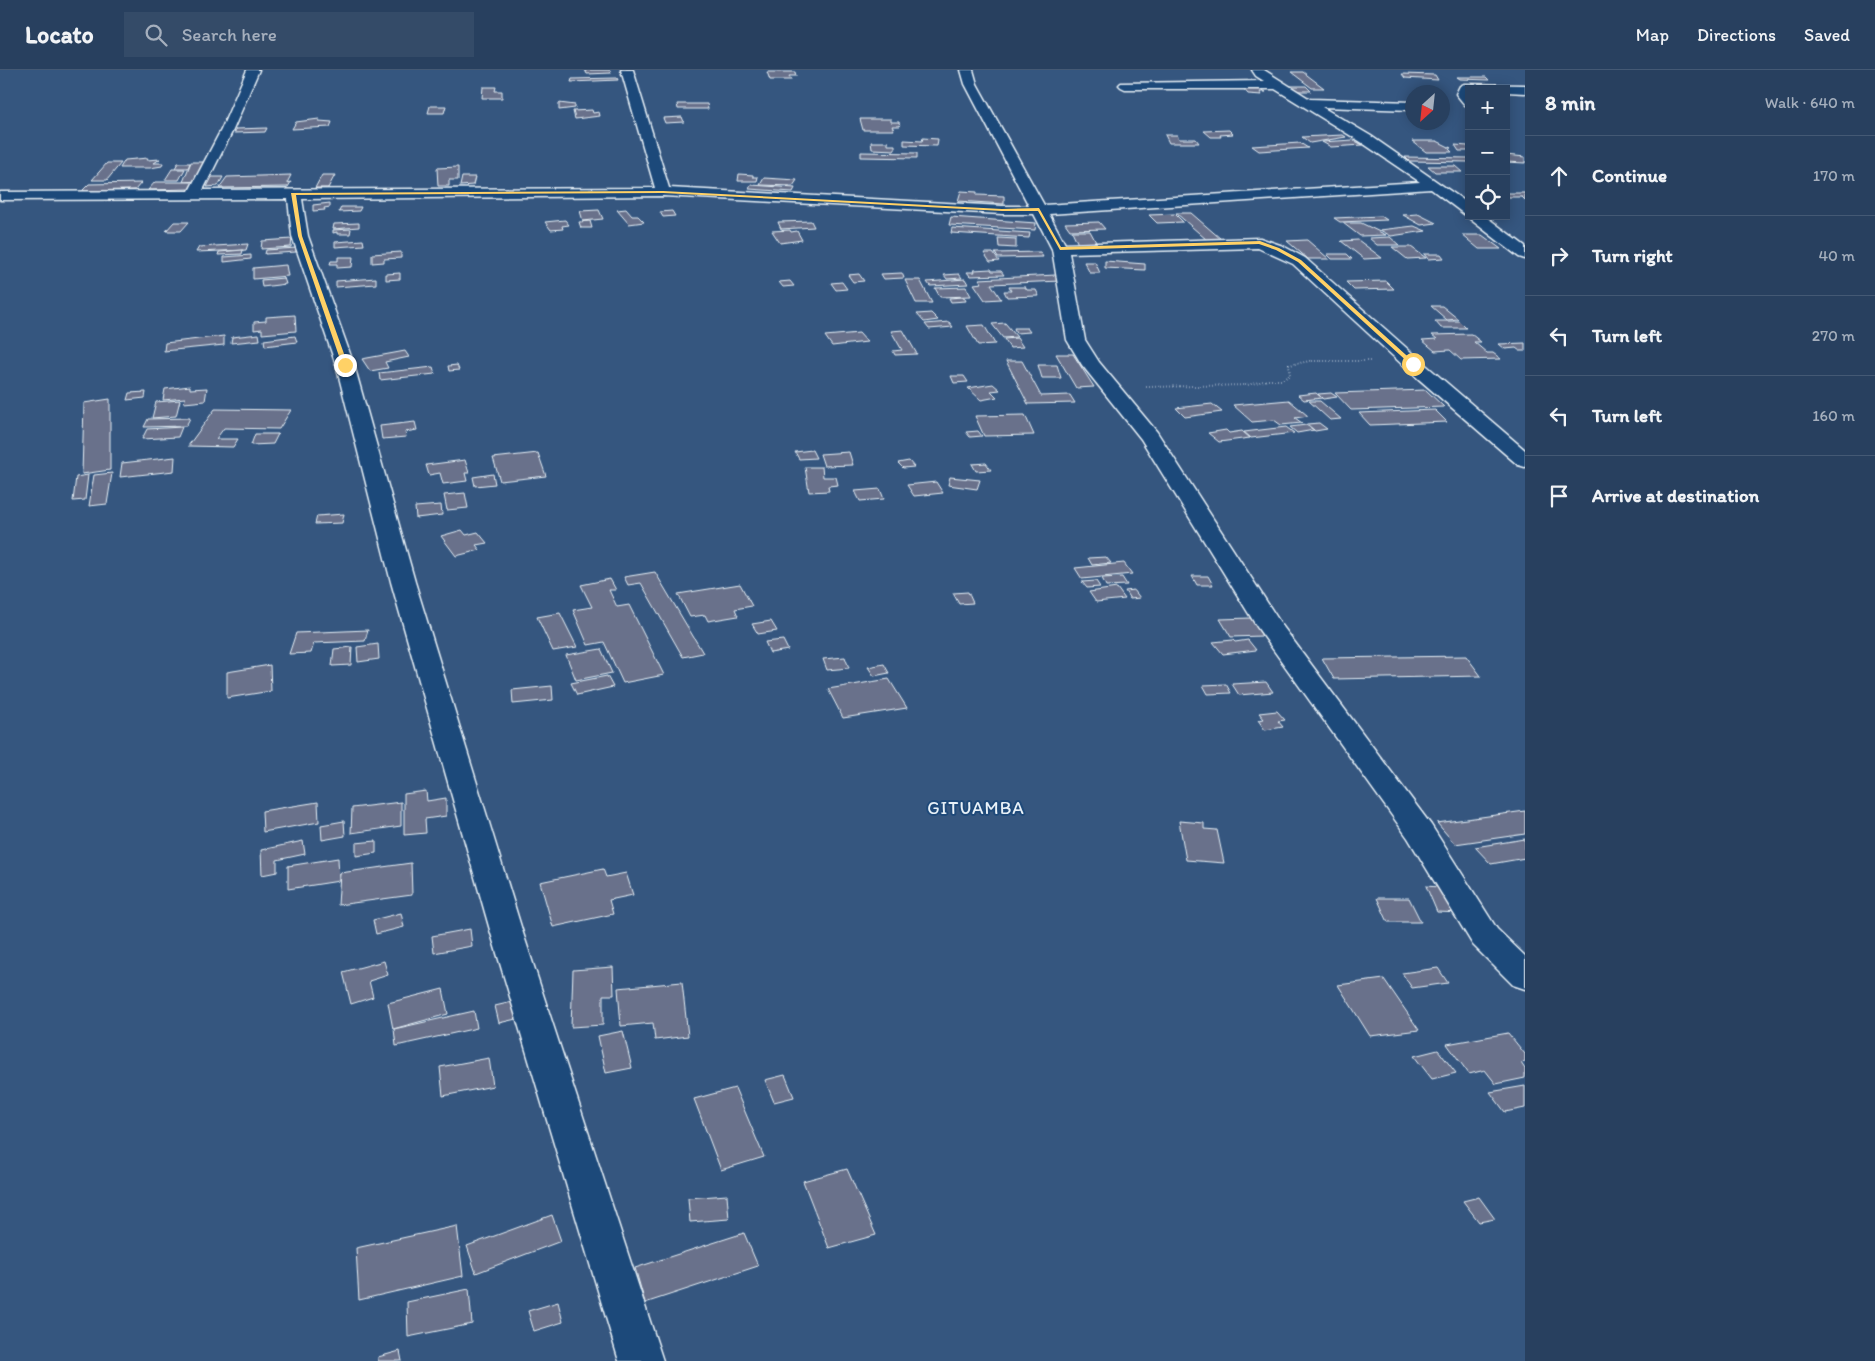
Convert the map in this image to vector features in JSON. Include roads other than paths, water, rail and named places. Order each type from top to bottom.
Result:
[{"type":"street","points":[[194,194],[227,130],[253,70]]},
{"type":"street","points":[[627,70],[663,192]]},
{"type":"street","points":[[967,70],[971,84],[1060,249],[1076,340],[1091,365],[1150,436],[1270,627],[1420,832],[1485,937],[1525,976]]},
{"type":"street","points":[[1258,70],[1366,139],[1465,208]]},
{"type":"street","points":[[1125,85],[1279,85]]},
{"type":"street","points":[[1465,88],[1462,94],[1465,102]]},
{"type":"street","points":[[1510,89],[1525,89]]},
{"type":"street","points":[[1307,103],[1405,106]]},
{"type":"street","points":[[0,196],[663,192],[1002,210],[1039,210],[1434,185]]},
{"type":"street","points":[[294,193],[300,236],[345,365],[403,582],[503,921],[641,1361]]},
{"type":"street","points":[[1480,220],[1525,254]]},
{"type":"street","points":[[1060,249],[1260,243],[1277,249],[1299,261],[1413,364],[1525,461]]},
{"type":"district","name":"GITUAMBA","points":[[976,808]]}]
